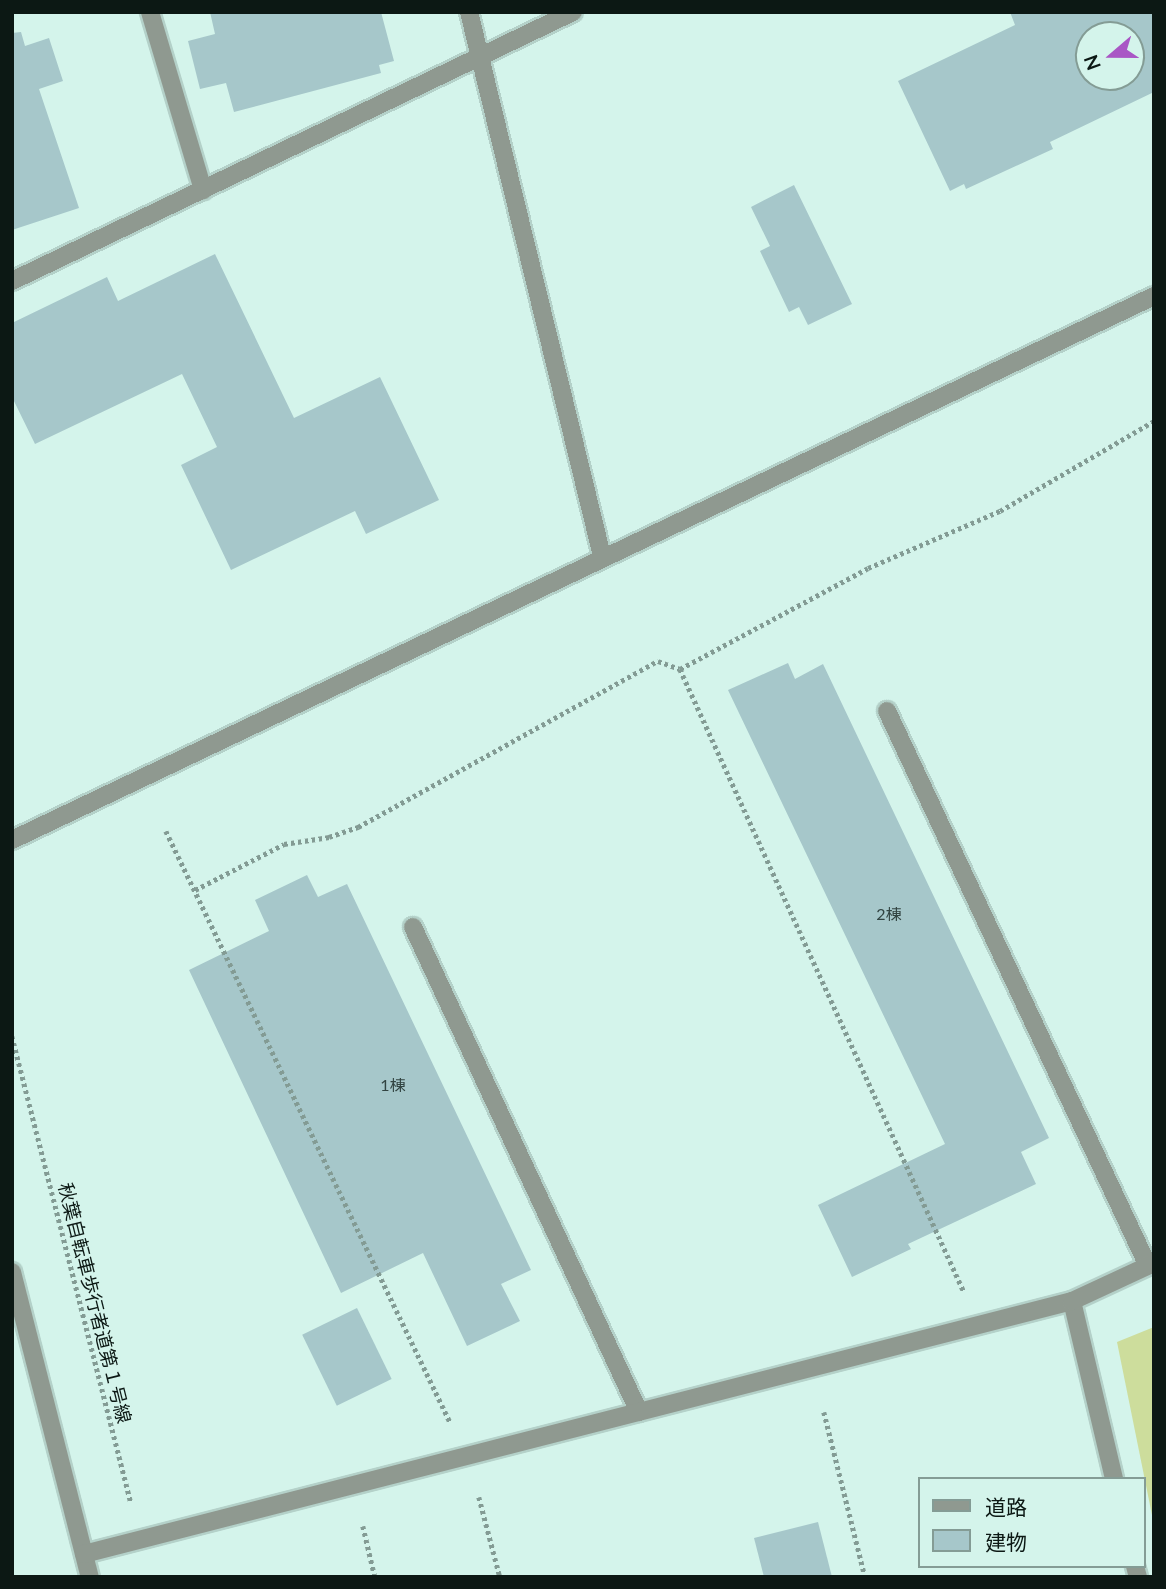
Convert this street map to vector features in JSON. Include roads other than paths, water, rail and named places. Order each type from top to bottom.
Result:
[{"type":"street","points":[[150,12],[203,190]]},
{"type":"street","points":[[469,12],[602,556]]},
{"type":"street","points":[[12,281],[573,12]]},
{"type":"street","points":[[12,840],[602,556],[1154,296]]},
{"type":"street","points":[[84,1554],[1072,1301],[1151,1264],[887,711]]},
{"type":"street","points":[[412,927],[639,1412]]},
{"type":"street","points":[[12,1272],[90,1577]]},
{"type":"street","points":[[1072,1301],[1114,1477]]}]
